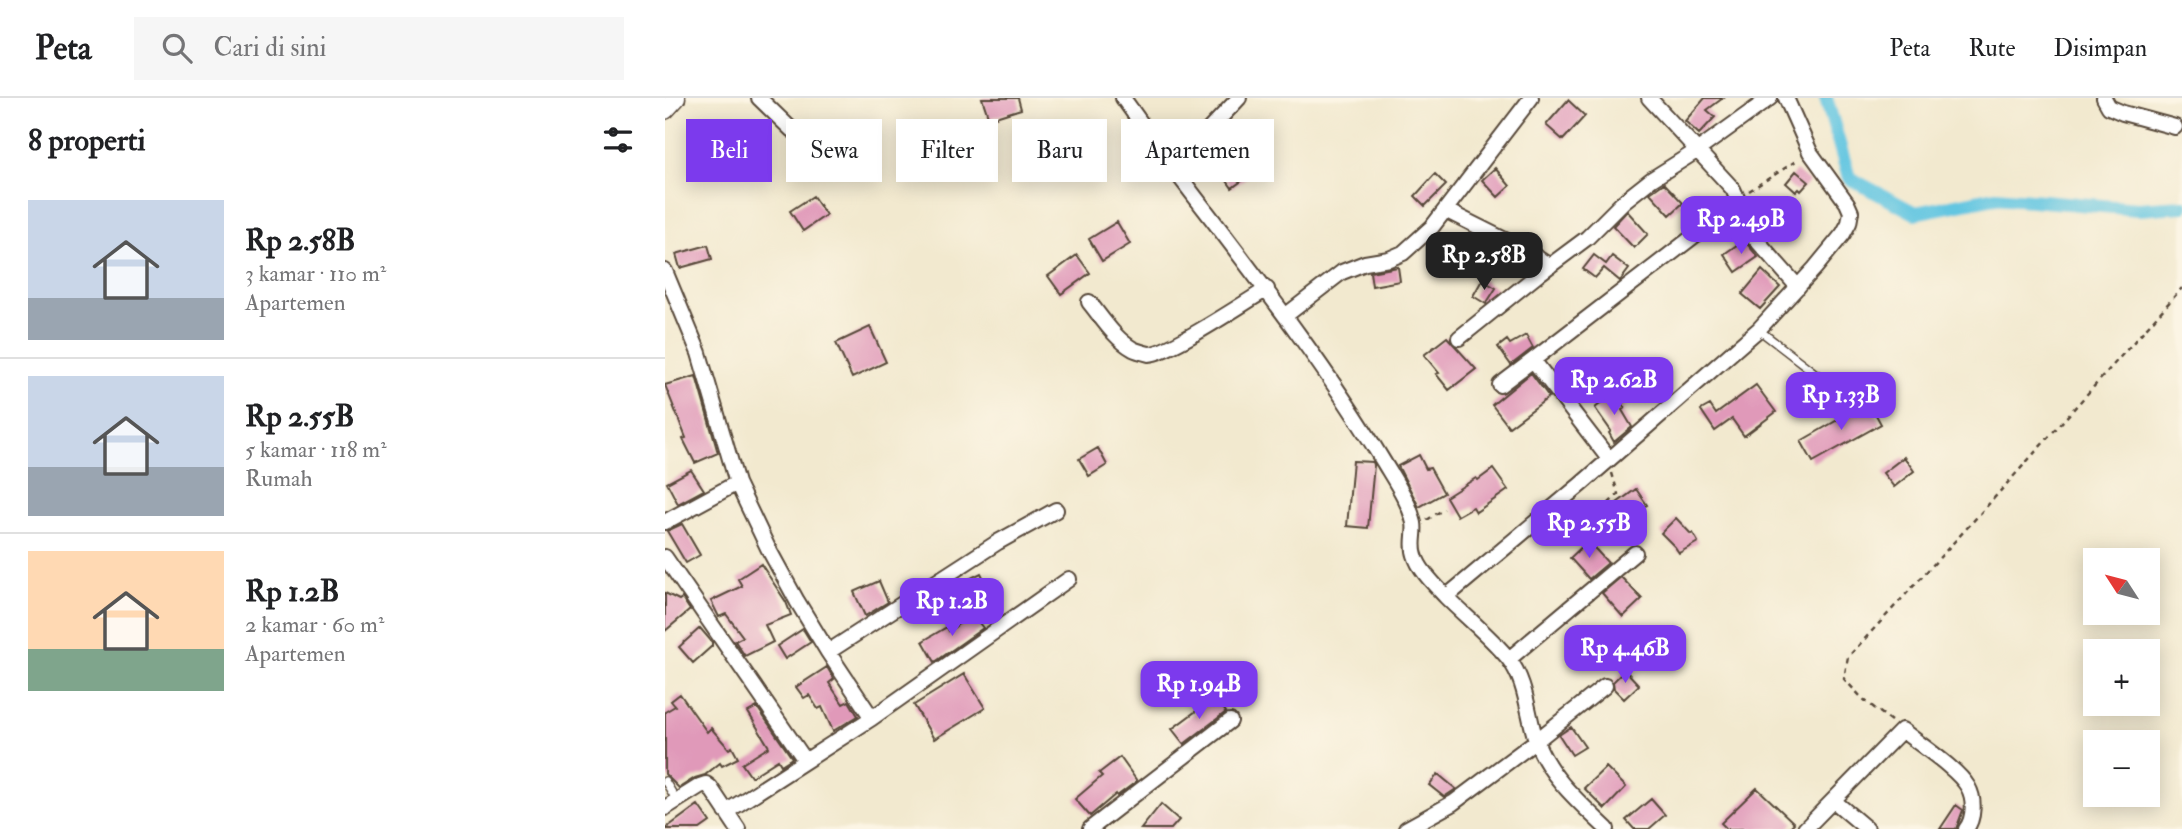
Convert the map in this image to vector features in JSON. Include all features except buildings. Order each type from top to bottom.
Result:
[{"type":"street","points":[[665,110],[676,98]]},
{"type":"street","points":[[759,98],[786,124]]},
{"type":"street","points":[[1123,98],[1138,119]]},
{"type":"street","points":[[1219,119],[1239,98]]},
{"type":"street","points":[[1285,316],[1342,272],[1402,253],[1445,211],[1531,98]]},
{"type":"street","points":[[1459,338],[1587,239],[1624,201],[1652,178],[1698,150],[1770,98]]},
{"type":"street","points":[[1446,597],[1759,329],[1843,234],[1851,212],[1810,152],[1786,98]]},
{"type":"street","points":[[2104,98],[2109,107],[2123,113],[2175,127]]},
{"type":"street","points":[[1655,100],[1733,189],[1733,204],[1798,287]]},
{"type":"street","points":[[1185,182],[1267,289],[1370,440],[1401,491],[1415,527],[1415,555],[1425,573],[1509,659],[1526,697],[1537,741],[1551,769],[1577,800],[1607,829]]},
{"type":"street","points":[[1500,385],[1733,204]]},
{"type":"street","points":[[1445,211],[1550,265]]},
{"type":"street","points":[[665,271],[699,353],[737,483],[768,548],[828,652],[872,718]]},
{"type":"street","points":[[1089,302],[1112,331],[1134,350],[1150,354],[1163,351],[1183,340],[1267,289]]},
{"type":"street","points":[[1533,360],[1609,459]]},
{"type":"street","points":[[665,522],[737,483]]},
{"type":"street","points":[[828,652],[980,553],[1056,510]]},
{"type":"street","points":[[1509,659],[1635,553]]},
{"type":"street","points":[[665,557],[806,760]]},
{"type":"street","points":[[726,812],[872,718],[1069,579]]},
{"type":"street","points":[[1406,829],[1453,803],[1537,741],[1605,686]]},
{"type":"street","points":[[1090,829],[1230,721]]},
{"type":"street","points":[[1805,829],[1902,730],[1963,779],[1971,791],[1971,819],[1965,829]]},
{"type":"street","points":[[671,804],[706,784],[738,829]]},
{"type":"street","points":[[1833,801],[1867,829]]},
{"type":"lane","points":[[1759,329],[1823,380],[1847,394]]},
{"type":"lane","points":[[665,782],[671,804]]},
{"type":"path","points":[[1733,204],[1810,152]]},
{"type":"path","points":[[1902,730],[1863,699],[1844,678],[1848,657],[2182,288]]},
{"type":"path","points":[[1609,459],[1618,494],[1597,515],[1635,553]]},
{"type":"path","points":[[1415,527],[1444,509]]},
{"type":"waterway","points":[[1826,98],[1849,178],[1915,213],[1995,197],[2138,209],[2182,206]]}]
